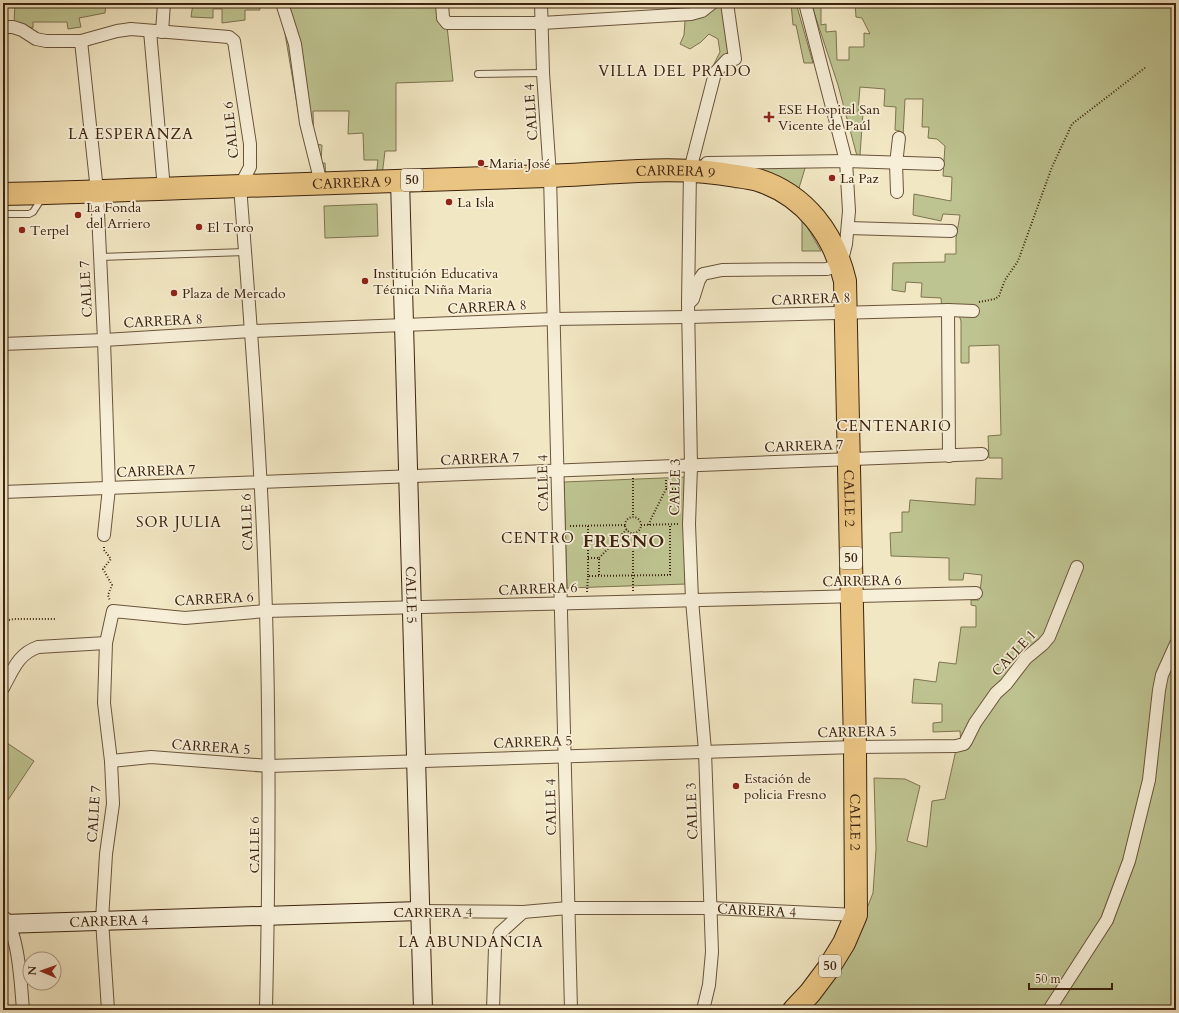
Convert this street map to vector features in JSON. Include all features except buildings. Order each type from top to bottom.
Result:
[{"type":"highway","name":"CARRERA 9","points":[[3,194],[45,194],[400,180],[550,176],[691,167],[757,180],[781,190],[810,212]]},
{"type":"highway","name":"CALLE 2","points":[[810,212],[828,234],[841,264],[845,280],[855,747],[856,915]]},
{"type":"highway","name":"50","points":[[794,1010],[810,993],[828,969],[844,942],[856,915]]},
{"type":"street","points":[[3,27],[13,27],[22,30],[36,39],[46,42],[81,41],[117,31],[131,29],[162,32],[164,3]]},
{"type":"street","points":[[282,3],[295,44],[306,123],[321,183]]},
{"type":"street","points":[[442,3],[443,18],[447,23],[542,23],[691,14],[702,11],[712,3]]},
{"type":"street","name":"CALLE 4","points":[[541,3],[543,73],[550,176],[571,1010]]},
{"type":"street","name":"CALLE 3","points":[[703,1010],[709,985],[712,952],[705,751],[692,600],[689,524],[690,466],[688,304],[691,167],[715,73],[728,60],[735,59],[727,3]]},
{"type":"street","points":[[688,304],[693,300],[699,280],[704,274],[722,270],[827,269],[841,264],[848,228],[849,211],[846,161],[805,3]]},
{"type":"street","points":[[150,31],[164,189]]},
{"type":"street","name":"CALLE 6","points":[[162,32],[231,38],[234,41],[250,144],[250,168],[240,186],[252,331],[261,482],[266,612],[269,766],[266,1010]]},
{"type":"street","name":"CALLE 7","points":[[81,41],[97,191],[104,340],[109,488],[104,535]]},
{"type":"street","points":[[897,192],[896,164],[899,138]]},
{"type":"street","points":[[691,167],[846,161],[896,164],[938,164]]},
{"type":"street","name":"CALLE 5","points":[[400,180],[423,1010]]},
{"type":"street","points":[[848,228],[951,231]]},
{"type":"street","points":[[948,310],[949,456]]},
{"type":"street","name":"CARRERA 8","points":[[3,344],[104,340],[252,331],[554,319],[948,310],[973,311]]},
{"type":"street","name":"CARRERA 7","points":[[3,492],[982,454]]},
{"type":"street","name":"CALLE 1","points":[[956,746],[964,744],[975,723],[996,694],[1006,684],[1026,658],[1049,637],[1077,567]]},
{"type":"street","name":"CARRERA 6","points":[[112,616],[185,618],[266,612],[976,593]]},
{"type":"street","name":"CALLE 7","points":[[108,1010],[102,920],[106,854],[113,804],[112,761],[104,703],[106,642],[112,616]]},
{"type":"street","points":[[3,688],[22,655],[29,650],[38,647],[106,642]]},
{"type":"street","points":[[1049,1010],[1107,920],[1128,861],[1149,780],[1162,675],[1176,644]]},
{"type":"street","name":"CARRERA 5","points":[[112,761],[151,757],[269,766],[705,751],[956,746]]},
{"type":"street","name":"CARRERA 4","points":[[5,921],[268,916],[420,911],[523,912],[568,908],[710,908],[856,915]]},
{"type":"street","points":[[493,1010],[495,947],[500,933],[523,912]]},
{"type":"street","points":[[5,921],[15,944],[24,1010]]},
{"type":"lane","points":[[478,74],[543,73]]},
{"type":"lane","points":[[3,214],[29,214],[33,212],[45,194]]},
{"type":"lane","points":[[100,257],[245,252]]},
{"type":"path","points":[[973,311],[979,302],[995,299],[999,296],[1003,283],[1018,261],[1052,167],[1072,124],[1146,67]]},
{"type":"path","points":[[633,468],[633,517]]},
{"type":"path","points":[[649,525],[666,489]]},
{"type":"path","points":[[633,533],[627,530],[625,525],[627,519],[633,517],[639,519],[641,525]]},
{"type":"path","points":[[588,576],[670,575],[670,524]]},
{"type":"path","points":[[641,525],[689,524]]},
{"type":"path","points":[[559,526],[625,525]]},
{"type":"path","points":[[633,533],[638,530],[641,525]]},
{"type":"path","points":[[587,603],[588,526]]},
{"type":"path","points":[[588,558],[599,558],[627,530]]},
{"type":"path","points":[[633,533],[634,602]]},
{"type":"path","points":[[104,535],[104,550],[111,559],[103,569],[112,585],[108,595],[112,616]]},
{"type":"path","points":[[599,558],[599,576]]},
{"type":"path","points":[[3,621],[14,619],[55,619]]},
{"type":"green space","points":[[15,3],[106,3],[105,13],[79,18],[81,27],[68,29],[67,22],[33,22],[33,28],[14,24]]},
{"type":"green space","points":[[193,3],[259,3],[260,10],[245,10],[245,20],[222,23],[222,9],[213,9],[213,18],[191,17]]},
{"type":"green space","points":[[278,3],[440,3],[441,26],[447,26],[453,81],[396,83],[396,151],[385,151],[382,176],[376,176],[378,160],[364,160],[363,133],[348,134],[349,111],[313,111],[314,144],[322,145],[321,163],[325,163],[326,179],[301,128],[282,16]]},
{"type":"green space","points":[[718,3],[727,3],[729,62],[719,75],[687,162],[714,64],[720,52],[718,39],[709,34],[701,42],[690,49],[680,44],[684,35],[685,21],[703,15]]},
{"type":"green space","points":[[791,3],[796,3],[813,63],[804,63],[796,25],[793,25]]},
{"type":"green space","points":[[811,3],[821,3],[821,25],[826,24],[826,32],[836,31],[837,60],[849,60],[849,47],[864,47],[864,33],[870,34],[862,18],[856,17],[855,3],[1176,3],[1176,1010],[793,1010],[850,951],[873,893],[876,849],[874,778],[905,779],[920,786],[907,841],[927,847],[932,801],[945,799],[956,750],[961,744],[960,731],[933,732],[933,723],[942,722],[942,704],[912,703],[914,679],[936,682],[939,662],[956,664],[961,627],[976,627],[976,606],[971,605],[971,600],[979,600],[982,575],[964,573],[963,580],[949,580],[949,558],[891,556],[890,533],[902,532],[902,512],[909,512],[910,500],[975,505],[976,478],[1002,479],[1002,458],[989,458],[988,436],[1001,435],[999,345],[969,346],[969,363],[961,363],[961,321],[958,313],[942,312],[941,298],[921,297],[922,283],[906,282],[905,292],[892,290],[893,263],[945,262],[945,254],[956,254],[956,238],[960,215],[943,214],[941,221],[913,215],[914,194],[951,201],[952,177],[943,176],[945,146],[937,139],[928,138],[929,127],[922,127],[923,99],[905,99],[903,137],[899,136],[900,131],[895,130],[896,107],[884,106],[885,89],[860,87],[858,112],[863,113],[860,155],[857,156],[838,85]]},
{"type":"green space","points":[[694,165],[806,165],[799,188],[748,174]]},
{"type":"green space","points":[[377,204],[378,236],[325,238],[324,206]]},
{"type":"green space","points":[[802,218],[821,251],[802,251]]},
{"type":"green space","points":[[687,477],[687,584],[567,588],[564,482]]},
{"type":"green space","points":[[7,743],[34,761],[6,803],[3,801],[3,750]]},
{"type":"place","name":"ESE Hospital San Vicente de Paúl","points":[[769,117]]},
{"type":"place","name":"Maria José","points":[[481,163]]},
{"type":"place","name":"La Paz","points":[[832,178]]},
{"type":"place","name":"La Isla","points":[[449,202]]},
{"type":"place","name":"La Fonda del Arriero","points":[[78,215]]},
{"type":"place","name":"El Toro","points":[[199,227]]},
{"type":"place","name":"Terpel","points":[[22,230]]},
{"type":"place","name":"Institución Educativa Técnica Niña Maria","points":[[365,281]]},
{"type":"place","name":"Plaza de Mercado","points":[[174,293]]},
{"type":"place","name":"Estación de policia Fresno","points":[[736,786]]},
{"type":"district","name":"VILLA DEL PRADO","points":[[675,71]]},
{"type":"district","name":"LA ESPERANZA","points":[[131,134]]},
{"type":"district","name":"CENTENARIO","points":[[894,426]]},
{"type":"district","name":"SOR JULIA","points":[[179,522]]},
{"type":"district","name":"CENTRO","points":[[538,538]]},
{"type":"district","name":"FRESNO","points":[[624,541]]},
{"type":"district","name":"LA ABUNDANCIA","points":[[471,942]]}]
